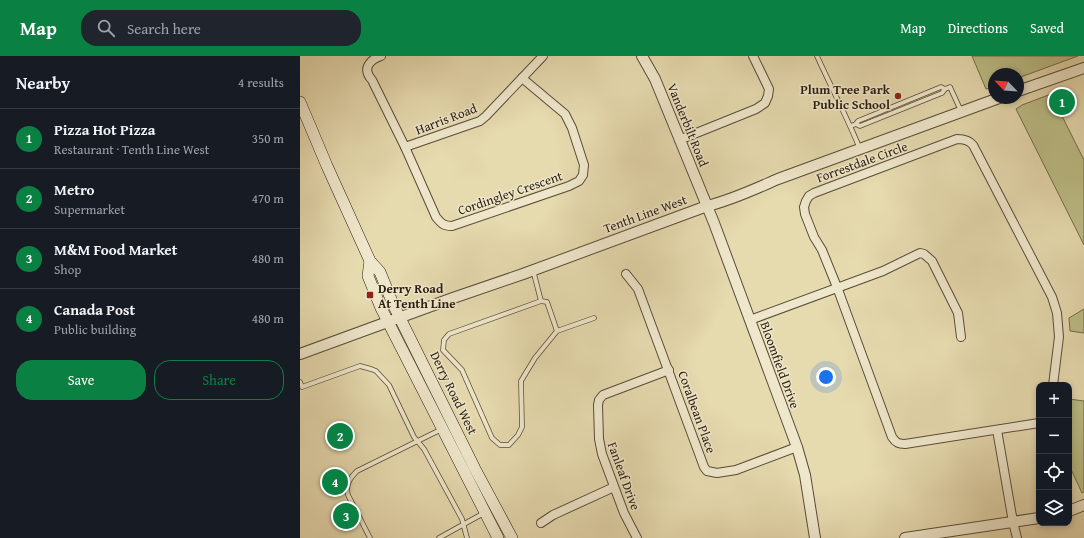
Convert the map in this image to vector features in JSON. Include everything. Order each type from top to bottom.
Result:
[{"type":"main road","name":"Derry Road West","points":[[300,102],[370,261],[380,272],[400,317],[512,538]]},
{"type":"main road","name":"Derry Road West","points":[[370,261],[368,276],[381,308],[498,538]]},
{"type":"street","name":"Cordingley Crescent","points":[[381,56],[370,62],[368,67],[368,76],[372,80],[405,147],[436,217],[442,224],[447,226],[452,226],[562,188],[578,181],[583,175],[584,165],[572,128],[564,114],[557,106],[522,78]]},
{"type":"street","name":"Harris Road","points":[[405,147],[480,121],[543,56]]},
{"type":"street","name":"Vanderbilt Road","points":[[642,56],[655,79],[707,206]]},
{"type":"street","points":[[679,140],[756,109],[764,103],[768,96],[769,88],[753,56]]},
{"type":"street","points":[[1024,89],[1084,68]]},
{"type":"street","name":"Tenth Line West","points":[[300,354],[742,194],[778,179],[988,102]]},
{"type":"street","name":"Forrestdale Circle","points":[[1036,424],[905,444],[899,444],[896,442],[892,437],[837,287],[805,214],[804,207],[809,196],[814,192],[957,139],[967,140],[973,144],[1052,297],[1057,313],[1059,337],[1053,382]]},
{"type":"street","name":"Bloomfield Drive","points":[[707,206],[797,448],[805,475],[815,538]]},
{"type":"street","points":[[750,320],[884,271],[920,253],[924,254],[932,261],[958,313],[961,337]]},
{"type":"street","name":"Coralbean Place","points":[[626,274],[638,289],[704,467],[707,471],[717,473],[736,470],[797,448]]},
{"type":"street","name":"Fanleaf Drive","points":[[637,538],[624,513],[602,454],[599,439],[598,405],[599,400],[603,395],[669,370]]},
{"type":"street","points":[[997,430],[1017,538]]},
{"type":"street","points":[[541,523],[553,515],[614,487]]},
{"type":"street","points":[[1072,509],[1084,505]]},
{"type":"street","points":[[905,538],[1036,518]]},
{"type":"lane","points":[[817,56],[831,88],[853,125],[860,149]]},
{"type":"lane","points":[[853,125],[858,121],[941,87],[945,89],[950,87],[961,112]]},
{"type":"lane","points":[[533,270],[542,301]]},
{"type":"lane","points":[[557,331],[547,302],[542,301],[449,334],[444,340],[443,350],[462,370],[492,438],[500,445],[509,445],[518,436],[522,427],[521,381],[535,358],[557,331],[594,318]]},
{"type":"lane","points":[[300,382],[302,387],[360,366],[376,371],[389,385],[414,437],[424,449],[461,518],[467,538]]},
{"type":"lane","points":[[370,538],[348,495],[347,490],[350,479],[357,471],[442,429]]},
{"type":"lane","points":[[439,538],[463,526],[485,512]]},
{"type":"green space","points":[[972,56],[1078,56],[1024,76],[1024,68],[988,68],[988,88],[986,89]]},
{"type":"green space","points":[[1051,94],[1084,160],[1084,245],[1016,109],[1022,105]]},
{"type":"green space","points":[[1084,309],[1084,333],[1070,331],[1069,318]]},
{"type":"green space","points":[[1072,399],[1084,401],[1084,492],[1082,493],[1072,471]]},
{"type":"place","name":"Plum Tree Park Public School","points":[[898,96]]},
{"type":"place","name":"Pizza Hot Pizza","points":[[1062,102]]},
{"type":"place","name":"Derry Road At Tenth Line","points":[[370,295]]},
{"type":"place","name":"Metro","points":[[340,436]]},
{"type":"place","name":"Canada Post","points":[[335,482]]},
{"type":"place","name":"M&M Food Market","points":[[346,516]]}]
